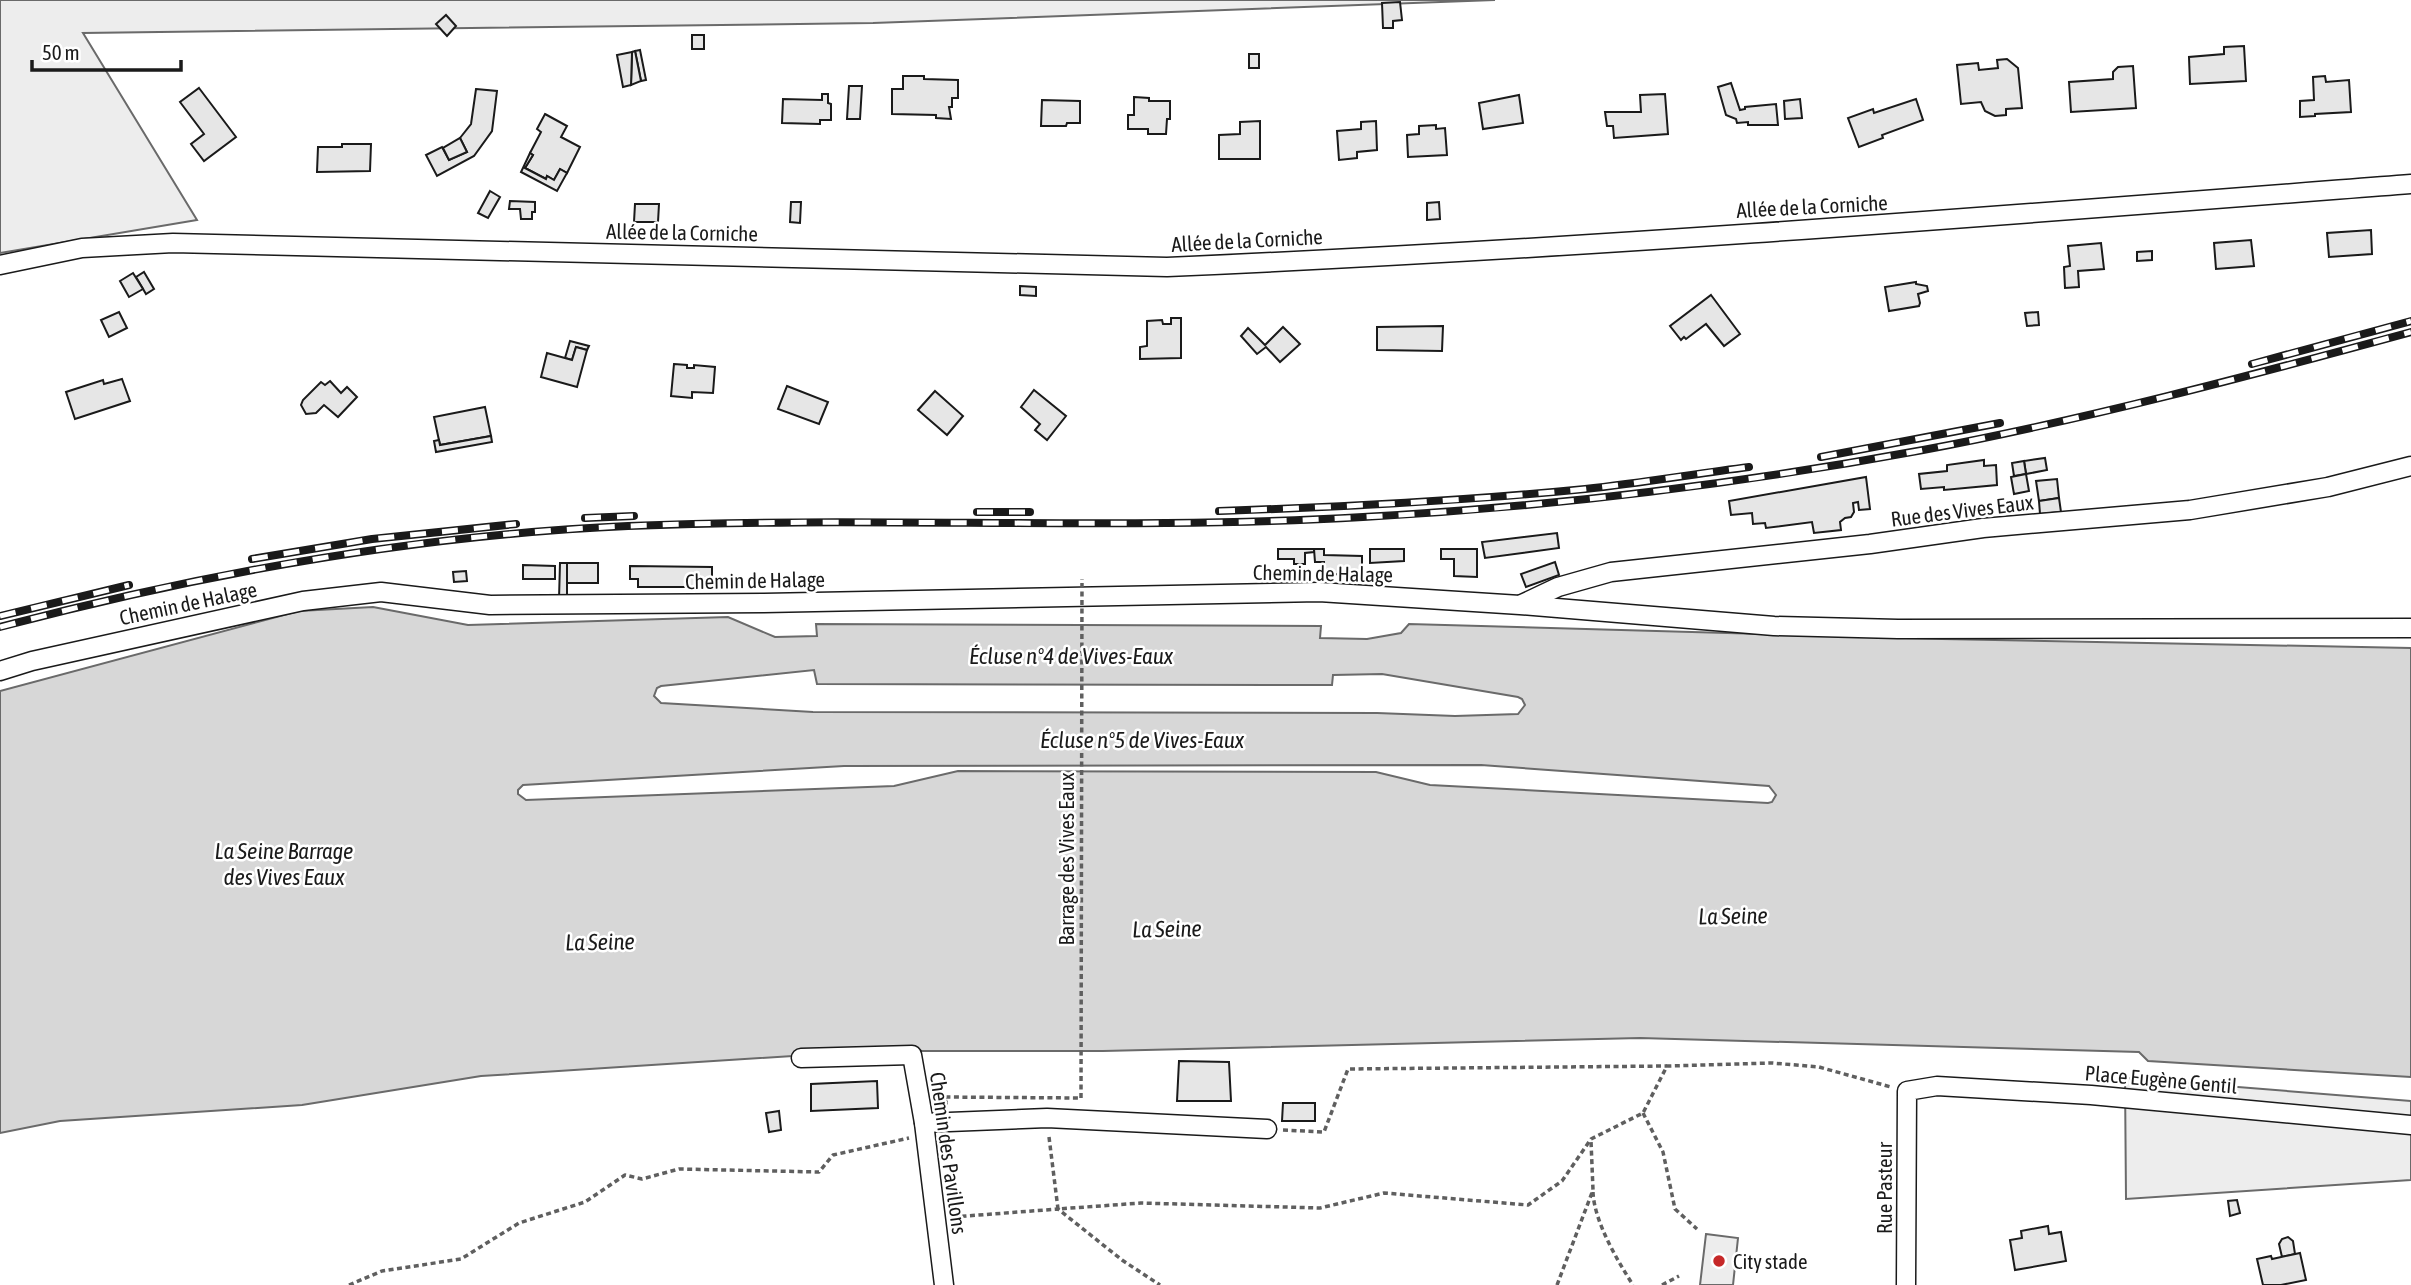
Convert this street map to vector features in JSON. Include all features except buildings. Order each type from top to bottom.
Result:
[{"type":"street","name":"Allée de la Corniche","points":[[0,265],[82,248],[173,243],[1167,267],[1857,227],[2411,184]]},
{"type":"street","name":"Rue des Vives Eaux","points":[[1520,605],[1558,587],[1611,572],[1870,544],[1983,528],[2190,510],[2328,487],[2411,466]]},
{"type":"street","name":"Chemin de Halage","points":[[0,671],[32,661],[303,601],[381,592],[491,605],[778,603],[1318,592],[1773,626],[1898,629],[2411,628]]},
{"type":"street","name":"Chemin des Pavillons","points":[[801,1058],[912,1055],[925,1129],[944,1285]]},
{"type":"street","name":"Place Eugène Gentil","points":[[1907,1091],[1937,1086],[2091,1095],[2411,1125]]},
{"type":"street","name":"Rue Pasteur","points":[[1906,1285],[1907,1091]]},
{"type":"street","points":[[925,1129],[1047,1118],[1267,1129]]},
{"type":"path","name":"Barrage des Vives Eaux","points":[[1082,579],[1082,1098]]},
{"type":"path","points":[[1267,1129],[1325,1132],[1348,1069],[1772,1063],[1819,1067],[1907,1091]]},
{"type":"path","points":[[936,1219],[1141,1203],[1320,1208],[1384,1193],[1528,1205],[1562,1181],[1591,1139],[1643,1113],[1667,1066]]},
{"type":"path","points":[[1643,1113],[1663,1152],[1675,1209],[1697,1228]]},
{"type":"path","points":[[1047,1118],[1058,1209],[1122,1260],[1160,1285]]},
{"type":"path","points":[[349,1285],[382,1271],[461,1259],[519,1223],[585,1202],[625,1175],[642,1180],[679,1169],[819,1172],[833,1155],[925,1129]]},
{"type":"path","points":[[1591,1139],[1593,1206],[1620,1266],[1633,1285]]},
{"type":"path","points":[[1556,1285],[1593,1190]]},
{"type":"path","points":[[1662,1285],[1679,1276]]},
{"type":"shaded area","points":[[0,0],[1495,0],[873,23],[83,33],[197,220],[0,253]]},
{"type":"shaded area","points":[[2125,1078],[2411,1101],[2411,1180],[2126,1199]]},
{"type":"shaded area","name":"City stade","points":[[1706,1234],[1738,1238],[1733,1285],[1700,1285]]},
{"type":"water","name":"La Seine Barrage des Vives Eaux","points":[[373,607],[468,625],[728,617],[775,637],[817,636],[816,624],[1321,626],[1320,638],[1367,639],[1401,633],[1409,624],[1942,639],[2411,648],[2411,1077],[2148,1061],[2139,1052],[1640,1038],[1103,1051],[870,1051],[481,1076],[302,1105],[60,1121],[0,1133],[0,691],[299,611]],"holes":[[[814,670],[817,684],[1332,685],[1333,675],[1382,674],[1518,697],[1525,705],[1518,714],[1455,716],[1377,713],[813,712],[661,703],[654,696],[657,688],[661,686]],[[1481,765],[1769,786],[1776,795],[1772,802],[1768,803],[1430,785],[1376,772],[958,771],[894,786],[526,800],[518,794],[523,785],[844,766]]]},
{"type":"railway","points":[[2252,364],[2411,321]]},
{"type":"railway","points":[[0,627],[155,590],[311,560],[469,538],[549,531],[720,523],[1271,521],[1433,513],[1714,484],[1923,450],[2046,425],[2290,365],[2411,332]]},
{"type":"railway","points":[[1821,457],[2000,423]]},
{"type":"railway","points":[[1219,511],[1402,503],[1539,493],[1606,487],[1749,467]]},
{"type":"railway","points":[[977,512],[1030,512]]},
{"type":"railway","points":[[585,518],[634,516]]},
{"type":"railway","points":[[252,559],[372,539],[516,524]]},
{"type":"railway","points":[[0,616],[129,585]]},
{"type":"place","name":"City stade","points":[[1719,1261]]},
{"type":"water label","name":"Écluse n°4 de Vives-Eaux","points":[[1071,656]]},
{"type":"water label","name":"Écluse n°5 de Vives-Eaux","points":[[1142,740]]},
{"type":"water label","name":"La Seine","points":[[1733,916]]},
{"type":"water label","name":"La Seine","points":[[1167,929]]},
{"type":"water label","name":"La Seine","points":[[600,942]]}]
